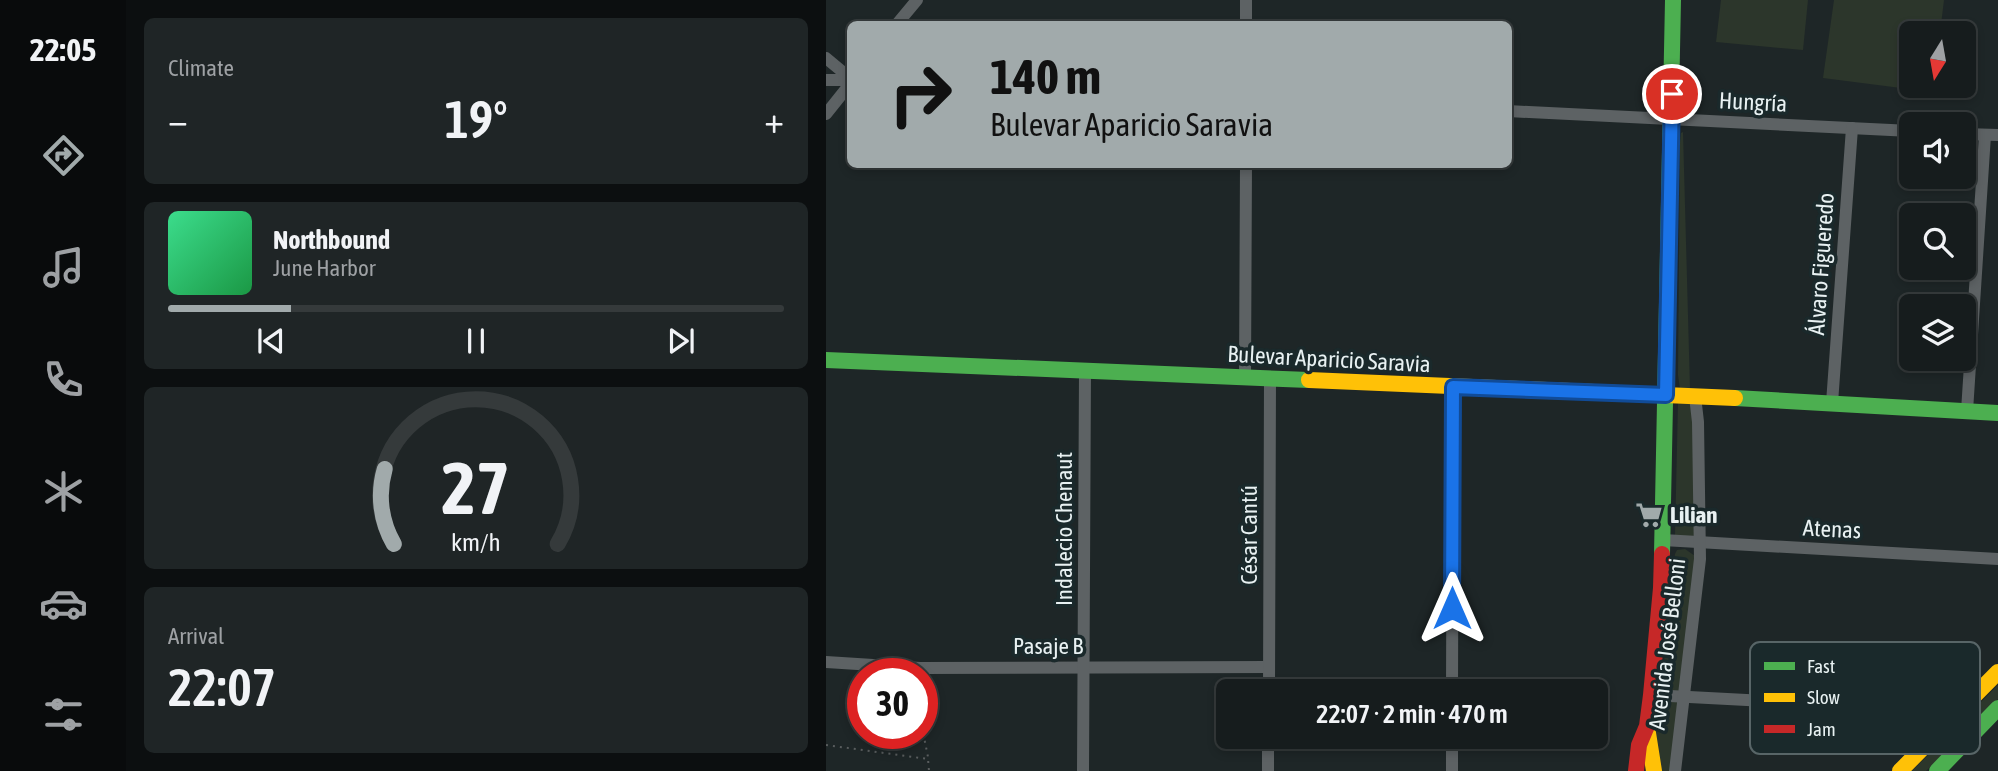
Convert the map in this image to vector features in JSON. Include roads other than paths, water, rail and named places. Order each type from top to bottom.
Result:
[{"type":"street","points":[[899,21],[916,0]]},
{"type":"street","points":[[1246,0],[1246,21]]},
{"type":"street","name":"Avenida José Belloni","points":[[1636,771],[1639,745],[1647,726],[1661,588],[1673,0]]},
{"type":"street","points":[[826,58],[847,78]]},
{"type":"street","points":[[826,80],[847,81]]},
{"type":"street","points":[[826,114],[847,85]]},
{"type":"street","name":"Hungría","points":[[1512,111],[1899,130]]},
{"type":"street","name":"Álvaro Figueredo","points":[[1832,403],[1852,128]]},
{"type":"street","points":[[1967,411],[1992,135]]},
{"type":"street","points":[[1245,377],[1246,168]]},
{"type":"street","name":"Bulevar Aparicio Saravia","points":[[826,360],[1696,396],[1998,413]]},
{"type":"street","name":"Indalecio Chenaut","points":[[1083,771],[1085,371]]},
{"type":"street","name":"César Cantú","points":[[1269,679],[1270,378]]},
{"type":"street","points":[[1452,679],[1453,387]]},
{"type":"street","name":"Avenida José Belloni","points":[[1675,771],[1701,542],[1696,396]]},
{"type":"street","name":"Atenas","points":[[1663,540],[1998,559]]},
{"type":"street","name":"Pasaje B","points":[[826,662],[920,668],[1269,667]]},
{"type":"street","points":[[1980,690],[1998,672]]},
{"type":"street","points":[[1651,695],[1750,700]]},
{"type":"street","points":[[1980,728],[1997,711]]},
{"type":"street","name":"Avenida José Belloni","points":[[1647,726],[1654,771]]},
{"type":"street","points":[[1268,749],[1268,771]]},
{"type":"street","points":[[1452,749],[1452,771]]},
{"type":"street","points":[[1900,771],[1917,754]]},
{"type":"street","points":[[1937,771],[1954,754]]},
{"type":"place","name":"Lilian","points":[[1649,515]]}]
